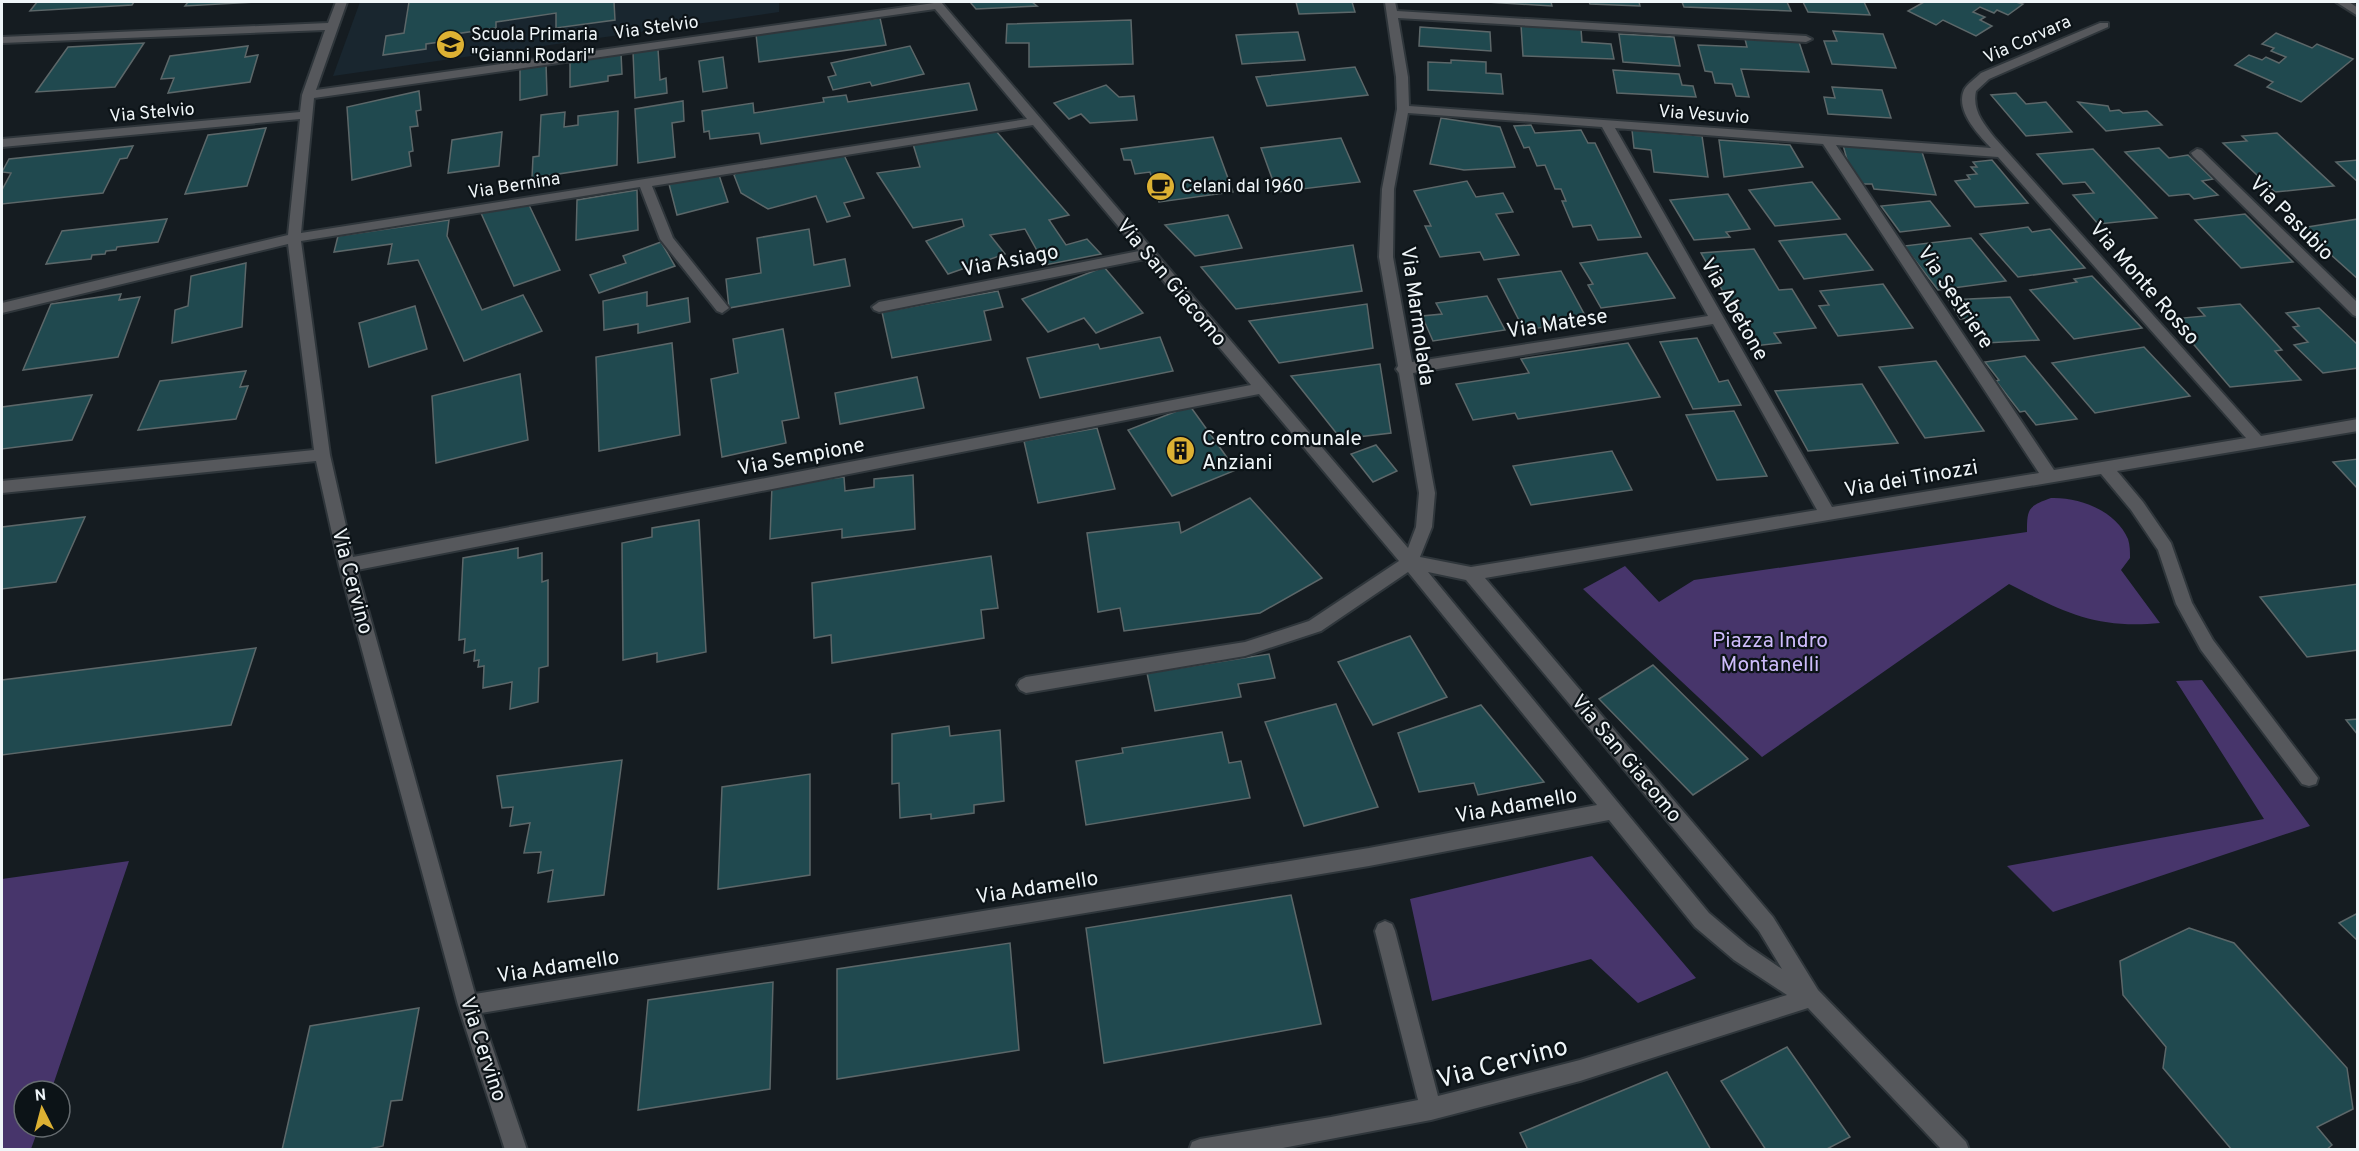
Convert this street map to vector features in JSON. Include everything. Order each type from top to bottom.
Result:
[{"type":"street","name":"Via Cervino","points":[[341,2],[309,95],[294,238],[322,455],[347,565],[468,1005],[516,1149]]},
{"type":"street","points":[[2342,2],[2358,14]]},
{"type":"street","name":"Via Stelvio","points":[[309,95],[936,3]]},
{"type":"street","name":"Via San Giacomo","points":[[936,3],[1410,562],[1680,895],[1726,943],[1752,963],[1811,997]]},
{"type":"street","points":[[1391,8],[1806,39]]},
{"type":"street","name":"Via Marmolada","points":[[1391,8],[1402,77],[1403,109],[1388,189],[1385,239],[1388,280],[1427,493],[1424,527],[1410,562]]},
{"type":"street","name":"Via Corvara","points":[[2002,153],[1970,111],[1967,101],[1970,90],[1994,72],[2104,25]]},
{"type":"street","points":[[2,40],[333,26]]},
{"type":"street","name":"Via Vesuvio","points":[[1403,109],[2002,153]]},
{"type":"street","name":"Via Stelvio","points":[[2,143],[306,116]]},
{"type":"street","name":"Via Bernina","points":[[2,308],[294,238],[1036,121]]},
{"type":"street","name":"Via Abetone","points":[[1607,125],[1828,514]]},
{"type":"street","name":"Via Sestriere","points":[[1827,140],[2050,476]]},
{"type":"street","name":"Via Monte Rosso","points":[[2002,153],[2258,441]]},
{"type":"street","name":"Via Pasubio","points":[[2197,153],[2358,312]]},
{"type":"street","points":[[645,183],[667,239],[722,308]]},
{"type":"street","name":"Via Asiago","points":[[879,307],[1149,254]]},
{"type":"street","name":"Via Matese","points":[[1403,369],[1717,319]]},
{"type":"street","name":"Via Sempione","points":[[347,565],[1262,388]]},
{"type":"street","name":"Via dei Tinozzi","points":[[1471,574],[2358,424]]},
{"type":"street","points":[[2,488],[322,455]]},
{"type":"street","points":[[2104,467],[2137,506],[2165,548],[2184,604],[2207,645],[2309,778]]},
{"type":"street","points":[[1026,685],[1216,654],[1270,642],[1324,621],[1410,562],[1471,574]]},
{"type":"street","name":"Via San Giacomo","points":[[1471,574],[1766,924],[1811,997],[1958,1149]]},
{"type":"street","name":"Via Adamello","points":[[468,1005],[1368,857],[1613,811]]},
{"type":"street","points":[[1385,931],[1431,1109]]},
{"type":"street","name":"Via Cervino","points":[[1200,1149],[1292,1136],[1431,1109],[1549,1079],[1811,997]]},
{"type":"shaded area","name":"Scuola Primaria \"Gianni Rodari\"","points":[[360,2],[779,2],[779,12],[333,76]]},
{"type":"green space","name":"Piazza Indro Montanelli","points":[[2051,498],[2085,503],[2106,513],[2122,529],[2129,541],[2130,558],[2121,570],[2160,623],[2099,621],[2064,610],[2009,584],[1762,757],[1583,589],[1625,566],[1659,602],[1694,580],[2027,532],[2030,509]]},
{"type":"green space","points":[[2202,680],[2310,826],[2053,912],[2007,866],[2264,819],[2176,681]]},
{"type":"green space","points":[[1592,856],[1696,978],[1638,1003],[1591,959],[1432,1001],[1410,899]]},
{"type":"green space","points":[[129,861],[55,1079],[12,1079],[12,1139],[35,1139],[31,1149],[2,1149],[2,879]]},
{"type":"building","points":[[37,2],[134,2],[132,5],[30,11]]},
{"type":"building","points":[[188,2],[256,2],[185,6]]},
{"type":"building","points":[[409,2],[614,2],[615,20],[556,28],[556,13],[496,22],[496,28],[455,34],[454,40],[426,44],[426,49],[383,55],[386,36],[404,33]]},
{"type":"building","points":[[970,2],[1032,2],[1037,6],[976,9]]},
{"type":"building","points":[[1296,2],[1352,2],[1355,12],[1299,14]]},
{"type":"building","points":[[1487,2],[1551,2],[1552,6]]},
{"type":"building","points":[[1589,2],[1639,2],[1640,6],[1590,4]]},
{"type":"building","points":[[1682,2],[1787,2],[1791,11],[1684,7]]},
{"type":"building","points":[[1803,2],[1864,2],[1870,15],[1808,12]]},
{"type":"building","points":[[1924,2],[2016,2],[2023,4],[2008,15],[1997,10],[1994,13],[1980,7],[1973,12],[1985,17],[1980,20],[1992,26],[1976,36],[1943,20],[1936,25],[1908,11]]},
{"type":"building","points":[[880,18],[886,45],[759,62],[756,34]]},
{"type":"building","points":[[1131,20],[1133,64],[1029,67],[1029,43],[1006,43],[1007,24]]},
{"type":"building","points":[[1521,25],[1581,29],[1582,42],[1611,44],[1614,59],[1523,56]]},
{"type":"building","points":[[1420,27],[1490,32],[1491,51],[1419,46]]},
{"type":"building","points":[[1833,31],[1883,34],[1896,68],[1832,64],[1824,41],[1837,41]]},
{"type":"building","points":[[1298,32],[1305,60],[1242,64],[1236,35]]},
{"type":"building","points":[[2276,33],[2312,48],[2317,44],[2353,59],[2301,102],[2267,87],[2273,82],[2235,65],[2249,55],[2262,60],[2266,57],[2279,63],[2286,57],[2271,51],[2274,48],[2262,44]]},
{"type":"building","points":[[1619,34],[1674,37],[1680,66],[1623,62]]},
{"type":"building","points":[[1745,39],[1799,42],[1809,72],[1741,69],[1749,97],[1736,96],[1732,84],[1715,83],[1712,72],[1705,71],[1698,45],[1747,47]]},
{"type":"building","points":[[144,43],[115,87],[36,92],[68,47]]},
{"type":"building","points":[[248,46],[245,57],[258,55],[250,82],[168,93],[174,78],[161,79],[170,56]]},
{"type":"building","points":[[910,46],[924,74],[872,86],[870,82],[833,90],[828,77],[836,75],[831,63]]},
{"type":"building","points":[[658,49],[660,80],[666,78],[667,93],[635,98],[633,52]]},
{"type":"building","points":[[621,53],[622,74],[608,76],[608,81],[570,87],[570,61]]},
{"type":"building","points":[[723,57],[727,88],[703,92],[699,61]]},
{"type":"building","points":[[1451,60],[1486,62],[1486,73],[1501,74],[1503,94],[1428,90],[1428,62],[1451,63]]},
{"type":"building","points":[[546,63],[547,95],[520,100],[520,67]]},
{"type":"building","points":[[1355,67],[1368,95],[1267,106],[1256,77]]},
{"type":"building","points":[[1613,70],[1679,74],[1682,85],[1693,86],[1696,97],[1617,93]]},
{"type":"building","points":[[969,83],[977,110],[761,144],[759,133],[710,139],[709,131],[704,132],[702,111],[753,103],[754,113],[824,102],[823,98],[846,95],[848,102]]},
{"type":"building","points":[[1106,85],[1119,97],[1134,96],[1137,120],[1090,123],[1081,114],[1069,119],[1054,103]]},
{"type":"building","points":[[1832,87],[1882,90],[1891,118],[1828,114],[1824,97],[1835,98]]},
{"type":"building","points":[[419,91],[421,110],[416,111],[418,126],[410,127],[413,151],[409,152],[411,166],[352,180],[347,107]]},
{"type":"building","points":[[2016,93],[2026,104],[2046,102],[2072,132],[2026,136],[1991,95]]},
{"type":"building","points":[[683,101],[684,121],[672,123],[675,157],[638,163],[635,109]]},
{"type":"building","points":[[2078,102],[2108,106],[2110,111],[2119,110],[2123,113],[2147,111],[2162,125],[2106,131]]},
{"type":"building","points":[[618,111],[617,165],[532,178],[533,157],[539,156],[541,115],[565,112],[564,127],[578,125],[578,116]]},
{"type":"building","points":[[1441,118],[1500,127],[1515,167],[1464,170],[1430,164]]},
{"type":"building","points":[[1531,125],[1535,133],[1581,130],[1588,143],[1595,143],[1641,237],[1598,240],[1591,225],[1573,227],[1562,201],[1566,201],[1561,189],[1555,189],[1545,165],[1537,166],[1529,147],[1524,148],[1514,126]]},
{"type":"building","points":[[266,128],[247,186],[185,194],[208,135]]},
{"type":"building","points":[[1632,130],[1702,136],[1708,177],[1654,172],[1651,150],[1634,148]]},
{"type":"building","points":[[996,131],[1069,215],[1049,220],[1066,245],[1087,239],[1101,254],[1045,265],[1025,229],[990,235],[1005,254],[948,274],[926,241],[964,226],[962,219],[913,228],[877,173],[920,167],[913,144]]},
{"type":"building","points":[[502,132],[499,166],[448,173],[452,140]]},
{"type":"building","points":[[2277,133],[2334,186],[2275,192],[2223,143],[2247,141],[2242,136]]},
{"type":"building","points":[[1213,137],[1233,192],[1159,202],[1150,172],[1135,174],[1131,160],[1124,160],[1121,149]]},
{"type":"building","points":[[1341,138],[1360,182],[1277,192],[1261,148]]},
{"type":"building","points":[[1719,140],[1790,145],[1803,167],[1724,177]]},
{"type":"building","points":[[1843,145],[1922,152],[1936,195],[1874,189],[1872,184],[1863,184],[1849,167]]},
{"type":"building","points":[[133,146],[127,158],[120,159],[103,193],[2,204],[2,190],[11,173],[2,172],[9,159]]},
{"type":"building","points":[[2159,148],[2169,158],[2188,155],[2213,179],[2202,181],[2218,195],[2194,199],[2189,194],[2169,196],[2125,152]]},
{"type":"building","points":[[2093,149],[2157,218],[2098,224],[2073,195],[2094,193],[2085,182],[2063,184],[2037,154]]},
{"type":"building","points":[[844,155],[864,198],[844,203],[850,216],[827,222],[816,196],[768,209],[741,193],[734,175],[740,170]]},
{"type":"building","points":[[1992,160],[2028,203],[1975,207],[1955,181],[1970,179],[1967,175],[1977,174],[1971,167],[1977,167],[1973,162]]},
{"type":"building","points":[[2358,160],[2358,182],[2336,162]]},
{"type":"building","points":[[718,172],[728,202],[677,215],[669,184]]},
{"type":"building","points":[[1467,181],[1476,197],[1503,193],[1513,212],[1496,214],[1519,255],[1484,260],[1480,252],[1440,257],[1425,226],[1431,226],[1414,191]]},
{"type":"building","points":[[1812,182],[1840,219],[1775,226],[1749,190]]},
{"type":"building","points":[[637,190],[638,230],[576,240],[577,200]]},
{"type":"building","points":[[1728,194],[1750,229],[1726,232],[1730,237],[1694,240],[1670,200]]},
{"type":"building","points":[[1930,201],[1950,226],[1900,232],[1881,206]]},
{"type":"building","points":[[529,205],[560,270],[514,286],[481,213]]},
{"type":"building","points":[[2245,214],[2293,262],[2241,268],[2195,220]]},
{"type":"building","points":[[1228,215],[1242,248],[1195,256],[1165,225]]},
{"type":"building","points":[[167,219],[158,242],[117,247],[116,250],[106,251],[105,254],[92,255],[91,259],[46,264],[62,231]]},
{"type":"building","points":[[2358,219],[2358,279],[2301,228]]},
{"type":"building","points":[[449,220],[447,236],[482,310],[523,295],[542,331],[464,361],[418,260],[388,264],[392,244],[334,252],[338,236]]},
{"type":"building","points":[[2028,227],[2032,232],[2050,229],[2085,268],[2018,277],[1980,234]]},
{"type":"building","points":[[809,229],[814,265],[845,259],[850,286],[729,308],[726,279],[761,273],[757,238]]},
{"type":"building","points":[[1846,234],[1873,270],[1804,279],[1779,241]]},
{"type":"building","points":[[1971,238],[2006,281],[1938,290],[1904,246]]},
{"type":"building","points":[[661,242],[675,266],[599,293],[590,275],[626,263],[623,256]]},
{"type":"building","points":[[1353,245],[1362,291],[1236,309],[1201,267]]},
{"type":"building","points":[[1754,249],[1779,290],[1792,289],[1816,328],[1774,333],[1781,343],[1754,346],[1701,253]]},
{"type":"building","points":[[1647,253],[1675,298],[1601,308],[1588,285],[1593,284],[1580,263]]},
{"type":"building","points":[[246,263],[242,327],[172,343],[175,310],[188,306],[191,276]]},
{"type":"building","points":[[1104,267],[1143,313],[1096,333],[1084,318],[1048,332],[1022,299]]},
{"type":"building","points":[[1561,271],[1588,321],[1524,330],[1498,279]]},
{"type":"building","points":[[2092,276],[2142,328],[2074,339],[2030,290],[2077,282],[2074,279]]},
{"type":"building","points":[[1883,284],[1913,328],[1838,336],[1819,306],[1829,305],[1820,291]]},
{"type":"building","points":[[998,291],[1003,307],[984,311],[991,340],[892,358],[882,312]]},
{"type":"building","points":[[647,292],[647,306],[688,298],[690,322],[638,333],[638,324],[604,330],[603,301]]},
{"type":"building","points":[[121,294],[119,300],[140,297],[118,357],[23,370],[51,304]]},
{"type":"building","points":[[1487,296],[1505,330],[1433,341],[1422,316],[1442,314],[1436,303]]},
{"type":"building","points":[[2010,297],[2039,340],[1986,343],[1970,318],[1960,319],[1949,300]]},
{"type":"building","points":[[1367,304],[1373,348],[1279,363],[1249,321]]},
{"type":"building","points":[[2240,304],[2282,350],[2275,351],[2301,380],[2230,387],[2172,319],[2205,316],[2198,308]]},
{"type":"building","points":[[415,306],[427,349],[369,367],[359,323]]},
{"type":"building","points":[[2319,308],[2358,345],[2358,368],[2323,373],[2294,345],[2308,342],[2293,327],[2299,326],[2286,313]]},
{"type":"building","points":[[783,329],[799,418],[782,421],[786,443],[722,457],[711,379],[738,373],[733,339]]},
{"type":"building","points":[[1160,337],[1173,371],[1040,398],[1027,358],[1098,344],[1100,349]]},
{"type":"building","points":[[1697,338],[1719,382],[1728,380],[1741,405],[1693,409],[1660,342]]},
{"type":"building","points":[[672,343],[680,435],[599,451],[596,357]]},
{"type":"building","points":[[1628,343],[1660,397],[1518,419],[1515,413],[1473,420],[1456,384],[1529,373],[1521,359]]},
{"type":"building","points":[[2144,347],[2190,396],[2095,413],[2052,363]]},
{"type":"building","points":[[2025,356],[2077,419],[2036,425],[2025,411],[2020,412],[1996,381],[1999,380],[1985,362]]},
{"type":"building","points":[[1936,361],[1984,431],[1925,438],[1879,367]]},
{"type":"building","points":[[1380,364],[1391,433],[1341,439],[1291,376]]},
{"type":"building","points":[[246,371],[240,387],[248,386],[236,419],[138,430],[160,381]]},
{"type":"building","points":[[520,374],[528,440],[436,463],[432,396]]},
{"type":"building","points":[[917,377],[924,408],[840,424],[835,393]]},
{"type":"building","points":[[1862,384],[1898,443],[1808,451],[1775,391]]},
{"type":"building","points":[[92,395],[72,440],[2,449],[2,407]]},
{"type":"building","name":"Centro comunale Anziani","points":[[1190,406],[1236,470],[1172,496],[1128,430]]},
{"type":"building","points":[[1734,411],[1767,476],[1717,480],[1686,415]]},
{"type":"building","points":[[1097,428],[1115,489],[1038,503],[1024,441]]},
{"type":"building","points":[[1376,445],[1397,471],[1373,482],[1351,454]]},
{"type":"building","points":[[1612,451],[1632,490],[1531,505],[1513,466]]},
{"type":"building","points":[[2358,459],[2358,489],[2333,462]]},
{"type":"building","points":[[913,475],[915,529],[842,538],[842,529],[770,539],[772,485],[844,477],[845,491],[874,487],[874,479]]},
{"type":"building","points":[[1250,498],[1322,578],[1260,613],[1124,631],[1120,608],[1098,612],[1087,533],[1179,522],[1181,533]]},
{"type":"building","points":[[85,517],[56,582],[2,589],[2,527]]},
{"type":"building","points":[[699,520],[706,652],[657,662],[657,653],[623,660],[622,543],[652,537],[652,528]]},
{"type":"building","points":[[518,548],[518,558],[542,553],[542,582],[548,580],[548,666],[539,668],[538,702],[510,709],[512,682],[483,688],[484,666],[478,667],[479,660],[474,661],[475,650],[464,653],[465,639],[459,640],[463,558]]},
{"type":"building","points":[[991,556],[998,608],[981,610],[984,638],[832,663],[831,635],[814,638],[812,583]]},
{"type":"building","points":[[2358,584],[2358,650],[2307,657],[2260,597]]},
{"type":"building","points":[[1410,636],[1447,697],[1373,725],[1338,662]]},
{"type":"building","points":[[256,648],[231,725],[2,755],[2,680]]},
{"type":"building","points":[[1269,654],[1275,678],[1238,684],[1241,697],[1155,711],[1147,673]]},
{"type":"building","points":[[1653,665],[1748,759],[1693,795],[1599,699]]},
{"type":"building","points":[[1336,704],[1378,807],[1304,826],[1265,722]]},
{"type":"building","points":[[1481,705],[1544,782],[1478,795],[1474,783],[1419,792],[1398,733]]},
{"type":"building","points":[[2358,719],[2358,735],[2346,720]]},
{"type":"building","points":[[949,726],[950,736],[1000,730],[1004,801],[974,805],[974,813],[931,819],[931,814],[900,818],[899,783],[892,784],[892,734]]},
{"type":"building","points":[[1222,732],[1229,763],[1241,761],[1250,798],[1086,825],[1076,761],[1123,753],[1122,748]]},
{"type":"building","points":[[622,760],[604,895],[548,902],[553,870],[538,873],[541,852],[524,853],[530,823],[510,826],[513,807],[502,808],[497,776]]},
{"type":"building","points":[[810,774],[810,875],[718,889],[722,787]]},
{"type":"building","points":[[1291,895],[1321,1024],[1104,1063],[1086,928]]},
{"type":"building","points":[[2358,913],[2358,941],[2339,923]]},
{"type":"building","points":[[2189,928],[2234,943],[2347,1068],[2353,1109],[2317,1127],[2332,1145],[2326,1150],[2232,1150],[2163,1068],[2166,1047],[2123,995],[2120,961]]},
{"type":"building","points":[[1010,943],[1019,1050],[837,1079],[837,969]]},
{"type":"building","points":[[773,982],[770,1089],[638,1110],[648,1000]]},
{"type":"building","points":[[419,1008],[402,1100],[391,1101],[383,1146],[365,1150],[282,1150],[310,1026]]},
{"type":"building","points":[[1787,1047],[1850,1137],[1825,1150],[1766,1150],[1721,1081]]},
{"type":"building","points":[[1667,1072],[1711,1150],[1528,1150],[1520,1133]]},
{"type":"place","name":"Scuola Primaria \"Gianni Rodari\"","points":[[450,44]]},
{"type":"place","name":"Celani dal 1960","points":[[1160,186]]},
{"type":"place","name":"Centro comunale Anziani","points":[[1181,450]]}]
